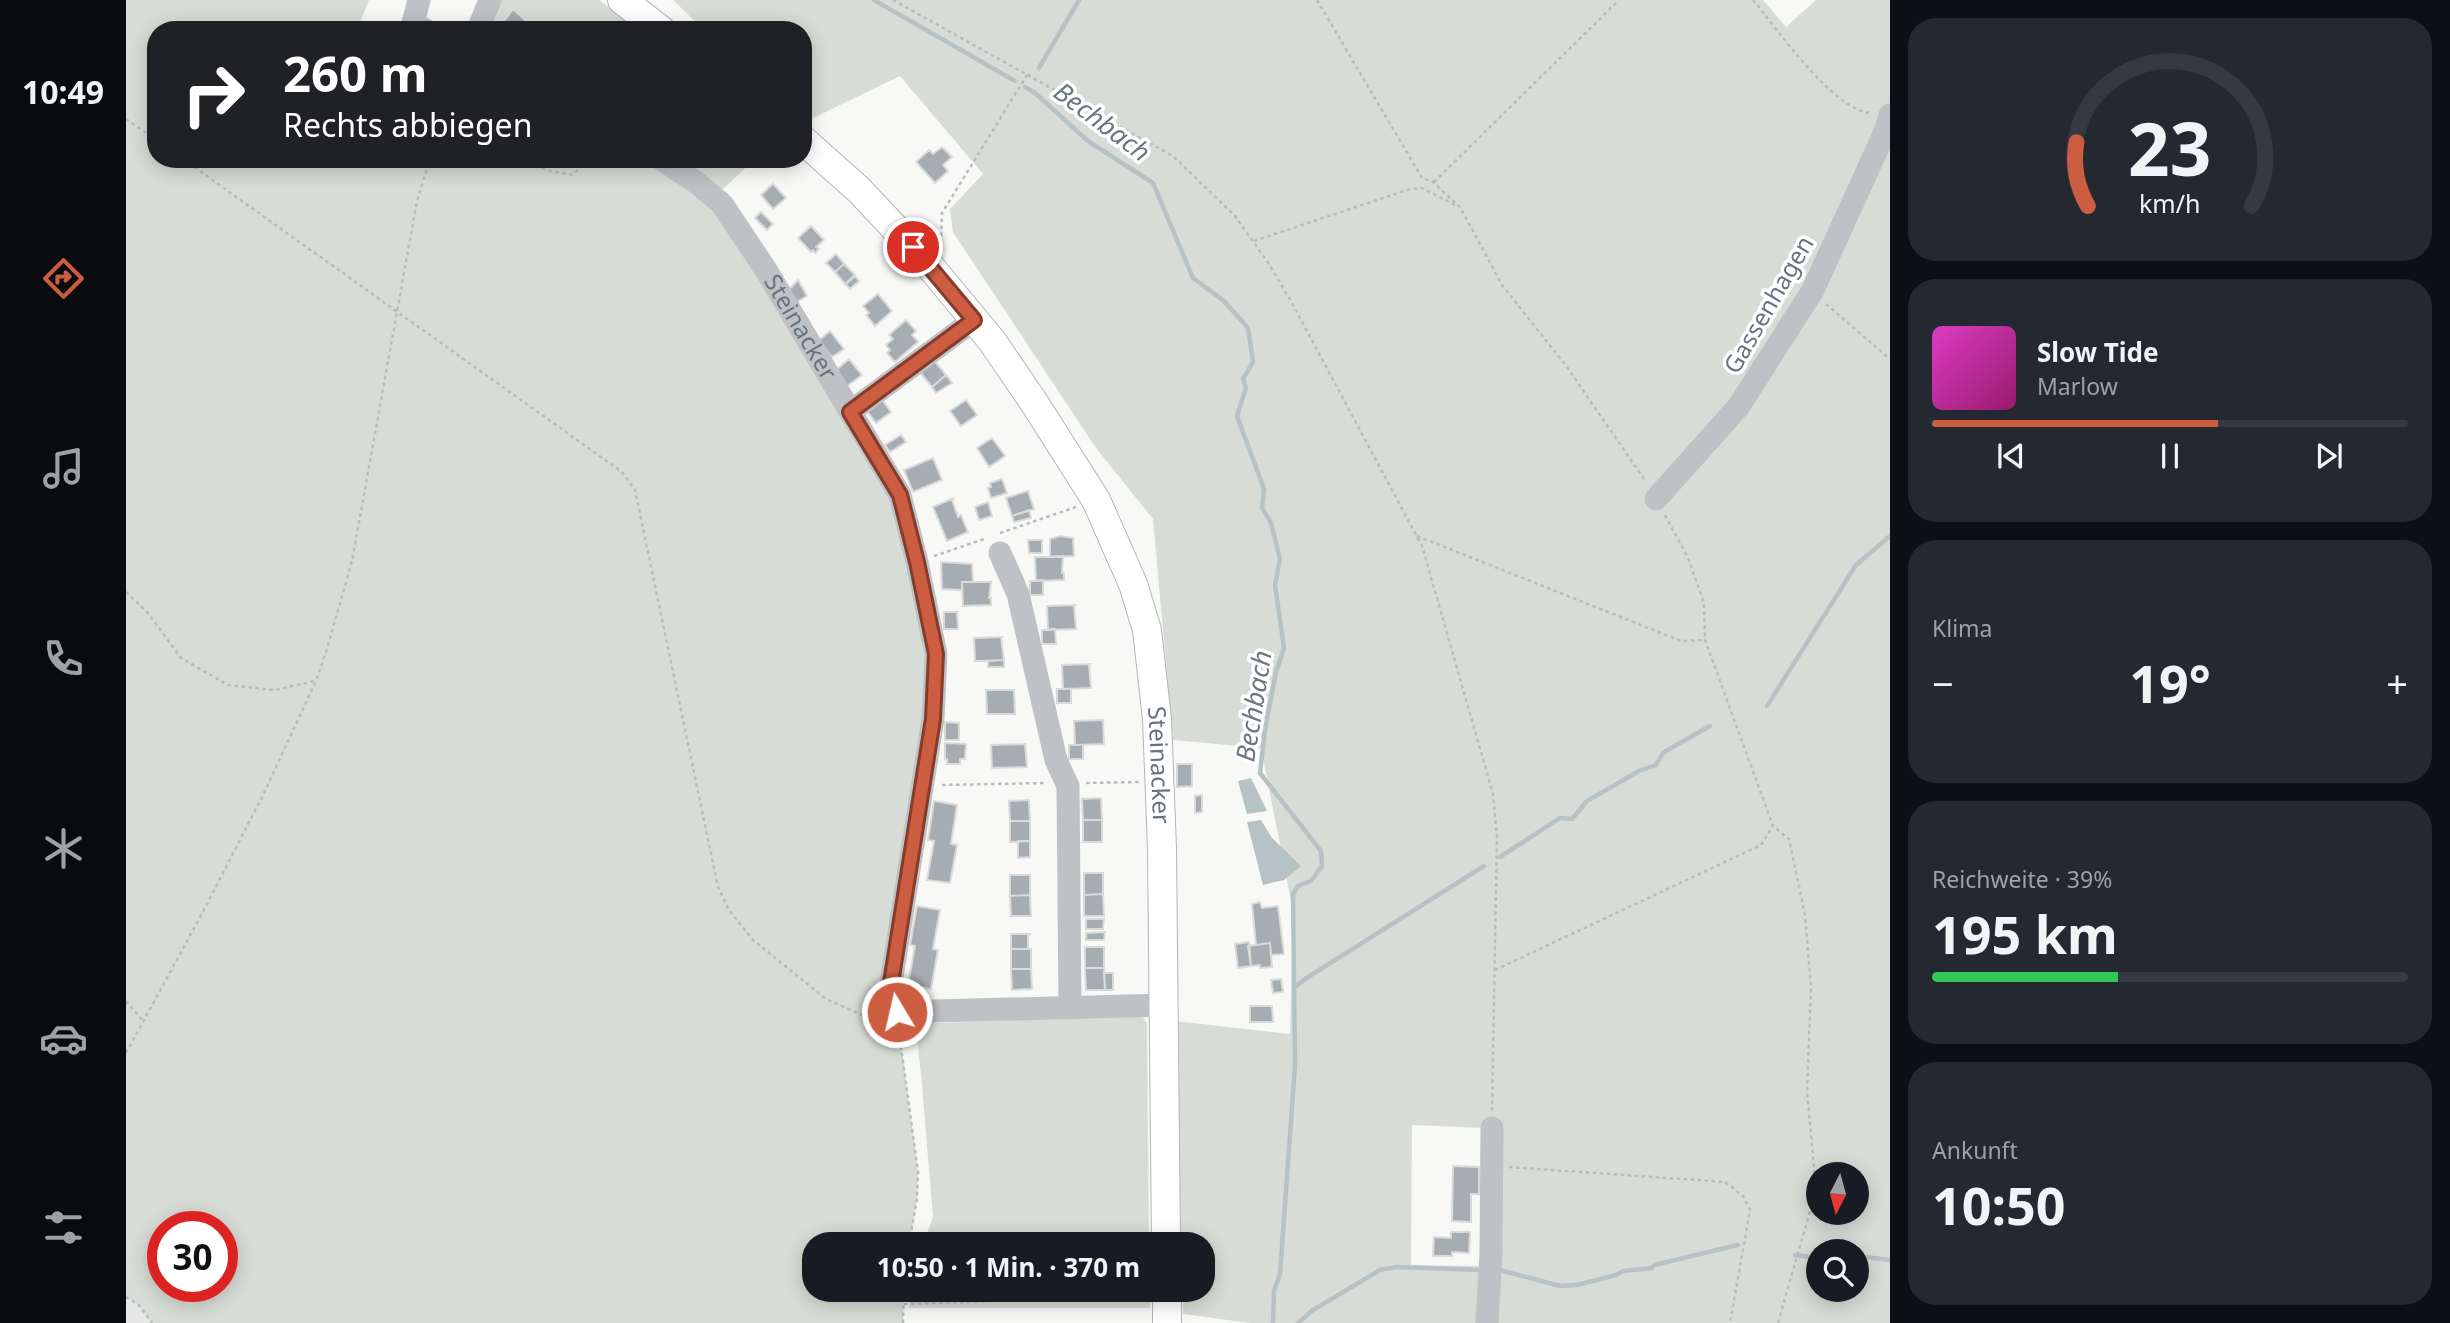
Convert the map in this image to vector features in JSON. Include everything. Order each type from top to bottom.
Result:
[{"type":"main road","points":[[622,0],[649,21]]},
{"type":"main road","name":"Steinacker","points":[[812,147],[859,190],[924,259],[974,320],[1035,404],[1096,500],[1133,584],[1147,630],[1157,719],[1166,1232]]},
{"type":"street","points":[[414,21],[419,0]]},
{"type":"street","points":[[482,21],[490,0]]},
{"type":"street","name":"Gassenhagen","points":[[1656,499],[1740,405],[1813,290],[1885,132],[1883,115]]},
{"type":"street","name":"Steinacker","points":[[675,168],[722,204],[766,271],[900,495],[936,654],[933,719],[924,785],[891,983],[897,1012]]},
{"type":"street","points":[[850,412],[974,320]]},
{"type":"street","points":[[1000,553],[1018,594],[1056,760],[1067,783],[1070,1008]]},
{"type":"street","points":[[897,1012],[1164,1005]]},
{"type":"street","points":[[1487,1323],[1491,1253],[1492,1128]]},
{"type":"path","points":[[893,0],[1173,156],[1235,216],[1254,241],[1292,303],[1417,536],[1493,794],[1497,836],[1492,1128]]},
{"type":"path","points":[[1317,0],[1422,178],[1433,183],[1460,207],[1502,285],[1567,367],[1656,499],[1688,558],[1704,603],[1705,640],[1773,826],[1789,839],[1805,915],[1811,987],[1807,1091],[1816,1191],[1778,1323]]},
{"type":"path","points":[[1433,183],[1619,0]]},
{"type":"path","points":[[1753,0],[1840,100],[1862,112],[1883,115]]},
{"type":"path","points":[[942,245],[942,213],[1027,74]]},
{"type":"path","points":[[126,119],[147,134]]},
{"type":"path","points":[[196,168],[622,472],[635,490],[719,887],[729,910],[753,940],[826,999],[862,1016],[897,1012],[918,1172],[911,1232]]},
{"type":"path","points":[[126,1053],[263,794],[316,681],[352,561],[417,201],[427,168]]},
{"type":"path","points":[[543,168],[573,176],[580,168]]},
{"type":"path","points":[[1254,241],[1410,189],[1422,188],[1460,207]]},
{"type":"path","points":[[1813,290],[1890,359]]},
{"type":"path","points":[[917,562],[1096,500]]},
{"type":"path","points":[[1417,536],[1681,641],[1705,640]]},
{"type":"path","points":[[126,592],[148,613],[181,658],[228,685],[275,691],[316,681]]},
{"type":"path","points":[[924,785],[1160,782]]},
{"type":"path","points":[[1495,970],[1762,845],[1773,826]]},
{"type":"path","points":[[126,1002],[143,1021]]},
{"type":"path","points":[[1492,1166],[1725,1182],[1743,1196],[1750,1210],[1730,1323]]},
{"type":"path","points":[[126,1297],[139,1305],[152,1323]]},
{"type":"path","points":[[903,1323],[904,1304],[1167,1303]]},
{"type":"shaded area","points":[[126,0],[369,0],[361,21],[147,21],[147,168],[657,168],[712,201],[900,495],[936,654],[897,1012],[918,1172],[917,1199],[911,1232],[802,1232],[802,1302],[904,1302],[903,1323],[152,1323],[139,1305],[126,1297]]},
{"type":"shaded area","points":[[500,0],[599,0],[628,21],[494,21]]},
{"type":"shaded area","points":[[673,0],[1763,0],[1786,27],[1816,0],[1890,0],[1890,1323],[1250,1323],[1183,1314],[1183,1302],[1215,1302],[1215,1232],[1181,1232],[1176,1021],[1290,1034],[1293,911],[1261,748],[1173,740],[1153,519],[1096,448],[953,232],[950,209],[983,174],[900,76],[812,119],[812,21],[695,21]],"holes":[[[1412,1125],[1484,1128],[1482,1266],[1411,1265]]]},
{"type":"shaded area","points":[[684,168],[745,168],[721,191]]},
{"type":"shaded area","points":[[1251,778],[1267,811],[1247,814],[1238,781]]},
{"type":"shaded area","points":[[1261,820],[1272,838],[1301,866],[1284,880],[1263,885],[1247,822]]},
{"type":"shaded area","points":[[1141,1014],[1147,1024],[1149,1232],[927,1232],[933,1217],[915,1024]]},
{"type":"shaded area","points":[[126,1298],[139,1305],[152,1323],[126,1323]]},
{"type":"shaded area","points":[[909,1302],[1150,1302],[1150,1308],[909,1308]]},
{"type":"building","points":[[513,9],[526,21],[504,21]]},
{"type":"building","points":[[942,147],[952,157],[943,165],[948,171],[935,183],[916,162],[929,150],[933,154]]},
{"type":"building","points":[[773,184],[786,198],[773,209],[761,195]]},
{"type":"building","points":[[761,212],[773,224],[767,230],[755,218]]},
{"type":"building","points":[[811,226],[824,240],[816,247],[819,249],[815,253],[798,238]]},
{"type":"building","points":[[836,254],[844,264],[835,272],[826,263]]},
{"type":"building","points":[[844,264],[855,275],[845,284],[835,272]]},
{"type":"building","points":[[855,276],[859,281],[850,289],[846,284]]},
{"type":"building","points":[[798,280],[807,296],[795,303],[788,291]]},
{"type":"building","points":[[878,294],[892,311],[875,326],[863,306]]},
{"type":"building","points":[[906,320],[916,331],[912,335],[918,342],[895,362],[887,353],[890,350],[886,345],[893,339],[889,335]]},
{"type":"building","points":[[830,331],[844,349],[832,357],[818,341]]},
{"type":"building","points":[[932,358],[946,375],[932,387],[918,370]]},
{"type":"building","points":[[849,359],[862,375],[847,386],[835,371]]},
{"type":"building","points":[[946,375],[952,383],[936,393],[932,387]]},
{"type":"building","points":[[882,400],[891,412],[876,423],[867,411]]},
{"type":"building","points":[[966,400],[977,415],[961,426],[950,411]]},
{"type":"building","points":[[901,435],[906,442],[890,452],[885,445]]},
{"type":"building","points":[[992,438],[1005,456],[989,467],[977,448]]},
{"type":"building","points":[[933,458],[942,480],[913,492],[904,470]]},
{"type":"building","points":[[1002,479],[1007,493],[991,498],[988,488],[991,487],[990,483]]},
{"type":"building","points":[[1028,491],[1034,509],[1012,516],[1006,498]]},
{"type":"building","points":[[954,498],[952,500],[958,517],[961,515],[968,532],[947,541],[933,507]]},
{"type":"building","points":[[988,502],[992,516],[979,520],[975,507]]},
{"type":"building","points":[[1029,510],[1031,518],[1014,522],[1012,516]]},
{"type":"building","points":[[1060,536],[1073,538],[1074,556],[1050,557],[1050,539]]},
{"type":"building","points":[[1028,540],[1042,540],[1042,553],[1029,553]]},
{"type":"building","points":[[1063,556],[1064,580],[1036,581],[1035,557]]},
{"type":"building","points":[[941,562],[972,564],[973,582],[962,582],[962,590],[942,589]]},
{"type":"building","points":[[1043,580],[1043,595],[1030,595],[1030,581]]},
{"type":"building","points":[[962,582],[991,582],[991,605],[963,606]]},
{"type":"building","points":[[1075,605],[1076,629],[1048,630],[1047,606]]},
{"type":"building","points":[[944,612],[957,612],[958,629],[944,629]]},
{"type":"building","points":[[1055,629],[1056,644],[1042,644],[1042,630]]},
{"type":"building","points":[[1001,637],[1004,660],[975,661],[974,638]]},
{"type":"building","points":[[1004,660],[1004,667],[988,667],[988,661]]},
{"type":"building","points":[[1090,664],[1091,688],[1063,689],[1062,665]]},
{"type":"building","points":[[1057,689],[1071,689],[1071,703],[1057,703]]},
{"type":"building","points":[[986,690],[1014,690],[1015,714],[987,714]]},
{"type":"building","points":[[1103,720],[1104,744],[1075,745],[1074,721]]},
{"type":"building","points":[[945,722],[959,723],[959,740],[945,740]]},
{"type":"building","points":[[945,743],[966,744],[965,759],[960,759],[960,764],[947,764]]},
{"type":"building","points":[[1025,744],[1027,767],[992,768],[991,745]]},
{"type":"building","points":[[1069,745],[1083,745],[1083,759],[1069,759]]},
{"type":"building","points":[[1177,764],[1192,764],[1192,786],[1177,787]]},
{"type":"building","points":[[1202,795],[1202,812],[1195,813],[1195,796]]},
{"type":"building","points":[[1101,798],[1102,820],[1083,820],[1082,799]]},
{"type":"building","points":[[1029,800],[1030,821],[1010,821],[1009,801]]},
{"type":"building","points":[[934,801],[957,805],[951,844],[957,845],[950,883],[927,880],[934,841],[928,840]]},
{"type":"building","points":[[1083,820],[1102,820],[1102,842],[1083,842]]},
{"type":"building","points":[[1010,821],[1030,821],[1030,841],[1010,842]]},
{"type":"building","points":[[1018,841],[1030,841],[1030,857],[1018,858]]},
{"type":"building","points":[[1084,873],[1103,873],[1103,894],[1084,895]]},
{"type":"building","points":[[1010,875],[1030,875],[1030,895],[1010,896]]},
{"type":"building","points":[[1103,894],[1104,916],[1084,916],[1084,895]]},
{"type":"building","points":[[1030,895],[1031,916],[1011,916],[1010,896]]},
{"type":"building","points":[[1260,902],[1262,908],[1278,906],[1284,954],[1271,955],[1270,943],[1256,945],[1252,904]]},
{"type":"building","points":[[917,906],[940,910],[933,949],[938,950],[931,989],[908,985],[915,946],[910,945]]},
{"type":"building","points":[[1086,919],[1104,919],[1103,929],[1086,929]]},
{"type":"building","points":[[1105,932],[1104,940],[1086,940],[1086,933]]},
{"type":"building","points":[[1011,934],[1031,934],[1028,935],[1028,949],[1011,949]]},
{"type":"building","points":[[1249,942],[1251,966],[1238,968],[1235,944]]},
{"type":"building","points":[[1270,943],[1272,967],[1251,966],[1248,946]]},
{"type":"building","points":[[1085,947],[1104,947],[1104,968],[1085,968]]},
{"type":"building","points":[[1011,949],[1031,949],[1031,969],[1011,969]]},
{"type":"building","points":[[1085,968],[1104,968],[1105,990],[1086,990]]},
{"type":"building","points":[[1011,969],[1031,969],[1032,989],[1012,990]]},
{"type":"building","points":[[1104,973],[1113,973],[1113,990],[1105,990]]},
{"type":"building","points":[[1281,979],[1283,992],[1273,993],[1271,980]]},
{"type":"building","points":[[1250,1006],[1272,1006],[1273,1022],[1250,1022]]},
{"type":"building","points":[[1453,1166],[1479,1167],[1479,1194],[1471,1194],[1471,1222],[1452,1221]]},
{"type":"building","points":[[1451,1232],[1470,1232],[1469,1253],[1452,1252],[1452,1256],[1433,1256],[1434,1237],[1451,1238]]},
{"type":"waterway","name":"Bechbach","points":[[874,0],[1015,81]]},
{"type":"waterway","points":[[1039,68],[1079,0]]},
{"type":"waterway","name":"Bechbach","points":[[1025,87],[1088,141],[1153,183],[1193,278],[1224,301],[1248,328],[1253,362],[1243,379],[1246,388],[1237,416],[1264,489],[1262,508],[1271,523],[1280,559],[1275,585],[1284,648],[1276,672],[1265,729],[1260,773],[1321,851],[1322,866],[1311,881],[1298,886],[1293,894],[1295,1065],[1280,1274],[1274,1291],[1273,1323]]},
{"type":"waterway","points":[[1767,706],[1856,565],[1890,536]]},
{"type":"waterway","points":[[1500,857],[1560,818],[1572,819],[1587,801],[1639,771],[1656,765],[1664,752],[1710,726]]},
{"type":"waterway","points":[[1295,987],[1484,866]]},
{"type":"waterway","points":[[1496,1269],[1560,1286],[1577,1285],[1623,1271],[1652,1268],[1654,1265],[1738,1245]]},
{"type":"waterway","points":[[1795,1255],[1806,1256]]},
{"type":"waterway","points":[[1869,1257],[1890,1260]]},
{"type":"waterway","points":[[1298,1323],[1313,1310],[1380,1270],[1396,1267],[1482,1270]]},
{"type":"route","points":[[897,1012],[891,983],[933,719],[936,654],[900,495],[850,412],[974,320],[913,247]]}]
